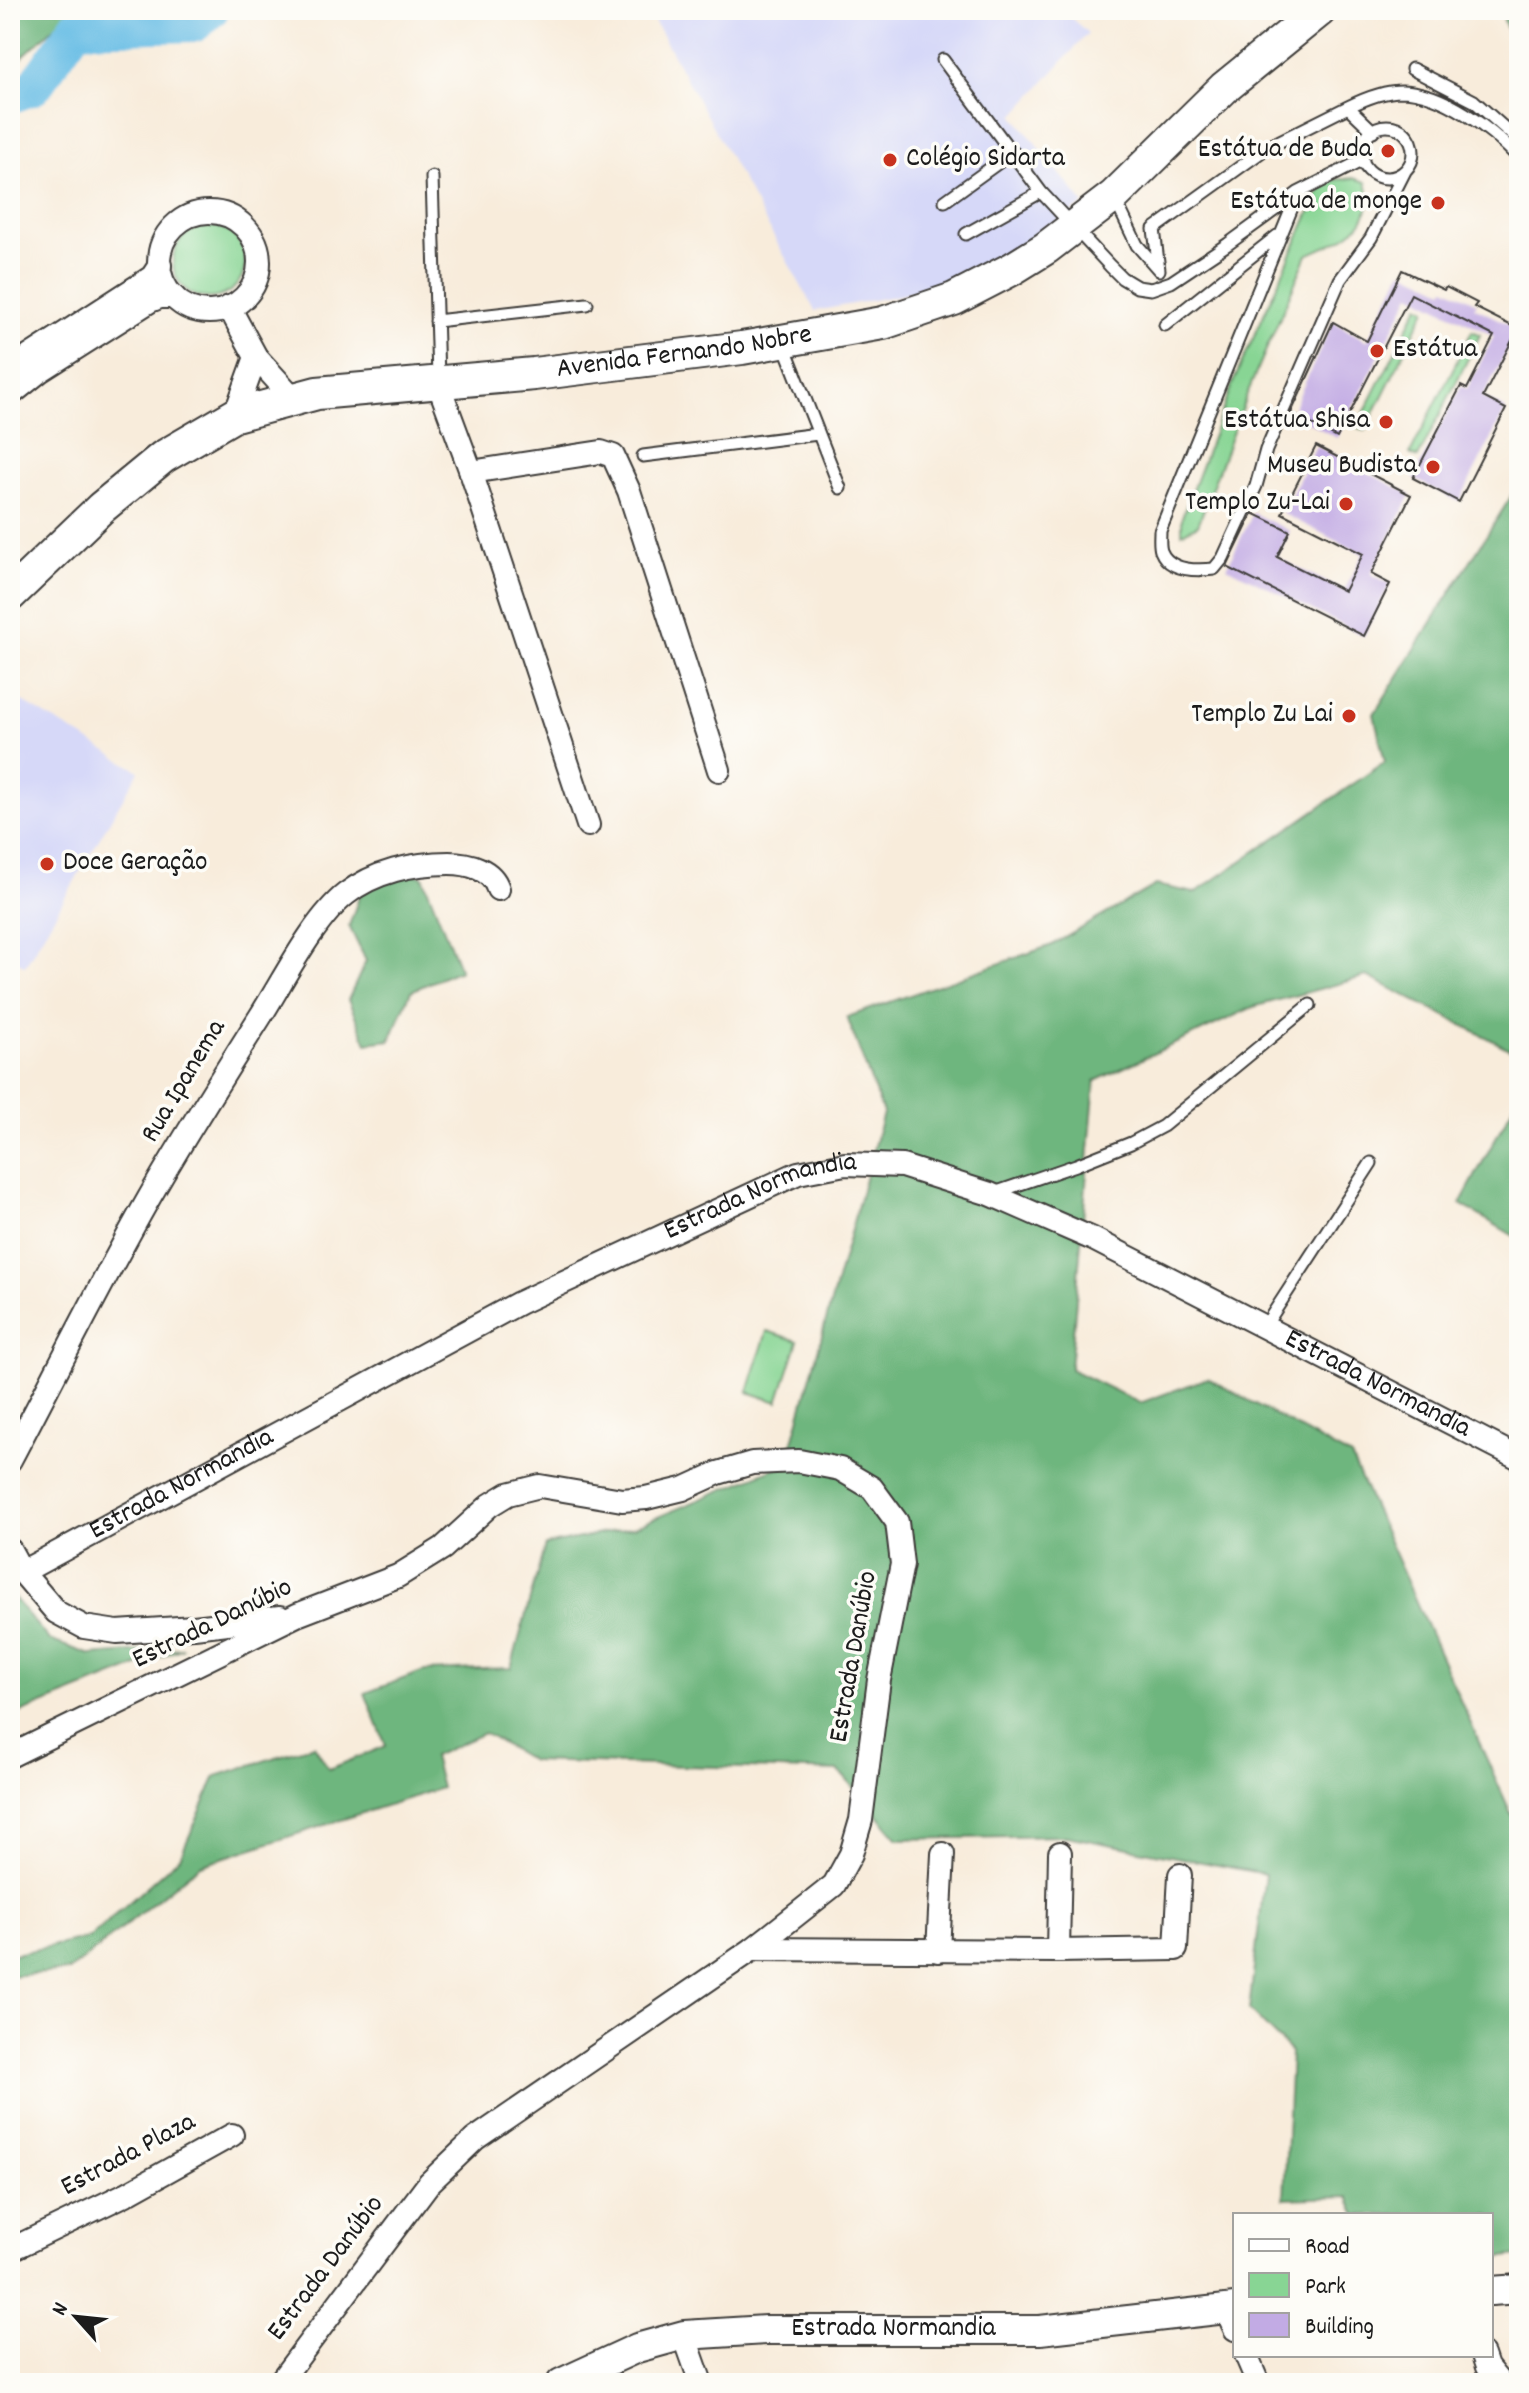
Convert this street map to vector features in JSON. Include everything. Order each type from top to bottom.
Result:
[{"type":"main road","name":"Avenida Fernando Nobre","points":[[10,595],[101,508],[163,457],[235,415],[317,393],[534,374],[783,341],[883,323],[954,299],[1046,248],[1114,196],[1224,88],[1320,10]]},
{"type":"street","points":[[212,212],[235,219],[252,236],[259,258],[258,270],[248,292],[229,307],[218,311],[194,309],[174,297],[162,276],[160,265],[164,241],[179,222],[189,216],[212,212]]},
{"type":"street","points":[[10,372],[152,277],[160,265]]},
{"type":"street","points":[[10,395],[40,371],[150,301],[174,297]]},
{"type":"street","points":[[229,307],[256,357],[294,399]]},
{"type":"street","points":[[235,415],[256,357]]},
{"type":"street","points":[[438,383],[471,472],[588,825]]},
{"type":"street","points":[[471,472],[601,452],[613,456],[629,491],[719,770]]},
{"type":"street","name":"Rua Ipanema","points":[[10,1460],[149,1199],[326,913],[348,892],[407,866],[450,863],[473,866],[496,882],[498,889]]},
{"type":"street","name":"Estrada Normandia","points":[[22,1572],[519,1303],[798,1173],[845,1164],[902,1166],[990,1194],[1093,1239],[1519,1458]]},
{"type":"street","name":"Estrada Danúbio","points":[[10,1756],[297,1615],[398,1576],[443,1548],[490,1505],[508,1494],[540,1486],[622,1500],[646,1498],[683,1489],[718,1473],[752,1463],[799,1461],[840,1469],[872,1488],[897,1522],[902,1564],[879,1680],[861,1820],[851,1854],[834,1885],[753,1949],[475,2139],[429,2183],[279,2383]]},
{"type":"street","points":[[10,1550],[22,1572],[56,1612],[84,1627],[117,1632],[297,1615]]},
{"type":"street","points":[[1058,1951],[1060,1853]]},
{"type":"street","points":[[938,1951],[943,1854]]},
{"type":"street","points":[[753,1949],[1176,1949],[1180,1875]]},
{"type":"street","name":"Estrada Plaza","points":[[10,2250],[126,2194],[232,2135]]},
{"type":"street","points":[[1493,2291],[1519,2289]]},
{"type":"street","name":"Estrada Normandia","points":[[561,2383],[637,2348],[684,2335],[766,2330],[1040,2330],[1232,2315]]},
{"type":"street","points":[[684,2335],[701,2383]]},
{"type":"street","points":[[1247,2357],[1258,2383]]},
{"type":"street","points":[[1484,2357],[1487,2367],[1500,2383]]},
{"type":"lane","points":[[943,60],[1041,192],[1122,278],[1137,287],[1151,289],[1171,282],[1298,193],[1363,160]]},
{"type":"lane","points":[[1412,69],[1474,101],[1519,141]]},
{"type":"lane","points":[[1159,270],[1154,229],[1268,147],[1369,97],[1402,91],[1439,99],[1487,129],[1519,158]]},
{"type":"lane","points":[[1348,107],[1373,131]]},
{"type":"lane","points":[[1298,193],[1160,531],[1160,549],[1168,561],[1178,567],[1199,571],[1214,569],[1223,558],[1256,486],[1266,450],[1340,280],[1371,238],[1413,156],[1409,139],[1397,128],[1380,127],[1373,131],[1363,144],[1363,160],[1367,168],[1381,177],[1390,178],[1405,171]]},
{"type":"lane","points":[[945,201],[1013,152]]},
{"type":"lane","points":[[432,177],[438,383]]},
{"type":"lane","points":[[966,234],[1041,192]]},
{"type":"lane","points":[[1114,196],[1137,245],[1171,282]]},
{"type":"lane","points":[[1165,325],[1279,235]]},
{"type":"lane","points":[[436,321],[587,304]]},
{"type":"lane","points":[[783,341],[840,488]]},
{"type":"lane","points":[[643,456],[818,434]]},
{"type":"lane","points":[[990,1194],[1076,1165],[1131,1143],[1163,1126],[1310,1005]]},
{"type":"lane","points":[[1265,1326],[1371,1163]]},
{"type":"shaded area","name":"Colégio Sidarta","points":[[648,10],[1062,10],[1088,33],[1014,116],[1084,204],[964,283],[815,311]]},
{"type":"shaded area","name":"Doce Geração","points":[[10,694],[139,771],[25,966],[10,957]]},
{"type":"green space","points":[[10,10],[89,10],[58,24],[10,68]]},
{"type":"green space","points":[[1501,10],[1519,10],[1519,69]]},
{"type":"green space","points":[[1353,178],[1366,182],[1369,197],[1362,221],[1344,237],[1307,255],[1247,394],[1198,525],[1182,533],[1182,517],[1232,385],[1320,190],[1334,180]]},
{"type":"green space","points":[[209,226],[229,232],[239,242],[245,262],[239,282],[229,292],[209,298],[189,292],[179,282],[173,262],[179,242],[189,232]]},
{"type":"green space","points":[[1419,305],[1426,309],[1365,431],[1357,427]]},
{"type":"green space","points":[[1472,331],[1480,335],[1418,458],[1410,454]]},
{"type":"green space","points":[[1519,484],[1519,1054],[1367,976],[1253,1007],[1095,1081],[1070,1369],[1140,1403],[1208,1378],[1351,1457],[1519,1831],[1519,2255],[1493,2259],[1493,2213],[1356,2213],[1349,2197],[1284,2199],[1291,2052],[1249,2010],[1265,1874],[1066,1836],[898,1839],[839,1771],[532,1761],[484,1733],[433,1756],[441,1788],[200,1865],[69,1971],[10,1976],[10,1953],[89,1938],[180,1857],[216,1776],[314,1745],[329,1769],[386,1746],[365,1693],[424,1671],[511,1668],[545,1545],[634,1527],[787,1463],[883,1113],[847,1017],[1052,945],[1156,885],[1195,893],[1385,762],[1374,714]]},
{"type":"green space","points":[[399,868],[423,877],[460,970],[411,991],[390,1040],[367,1043],[348,1000],[366,961],[349,926],[360,894]]},
{"type":"green space","points":[[1519,1095],[1519,1239],[1460,1204]]},
{"type":"green space","points":[[767,1331],[798,1341],[778,1402],[748,1392]]},
{"type":"green space","points":[[10,1593],[49,1640],[91,1655],[183,1648],[10,1717]]},
{"type":"building","points":[[1402,270],[1444,290],[1446,287],[1477,303],[1474,307],[1518,329],[1483,397],[1506,409],[1459,502],[1413,478],[1461,386],[1467,389],[1494,336],[1411,294],[1337,438],[1291,413],[1333,322],[1367,341]]},
{"type":"building","points":[[1316,446],[1411,495],[1371,574],[1390,584],[1364,636],[1227,567],[1253,513],[1290,531],[1277,557],[1344,591],[1363,554],[1282,513]]},
{"type":"waterway","points":[[10,96],[34,87],[76,27],[195,24],[211,10]]},
{"type":"place","name":"Estátua de Buda","points":[[1388,151]]},
{"type":"place","name":"Colégio Sidarta","points":[[890,160]]},
{"type":"place","name":"Estátua de monge","points":[[1438,203]]},
{"type":"place","name":"Estátua","points":[[1377,351]]},
{"type":"place","name":"Estátua Shisa","points":[[1386,422]]},
{"type":"place","name":"Museu Budista","points":[[1433,467]]},
{"type":"place","name":"Templo Zu-Lai","points":[[1346,504]]},
{"type":"place","name":"Templo Zu Lai","points":[[1349,716]]},
{"type":"place","name":"Doce Geração","points":[[47,864]]}]
